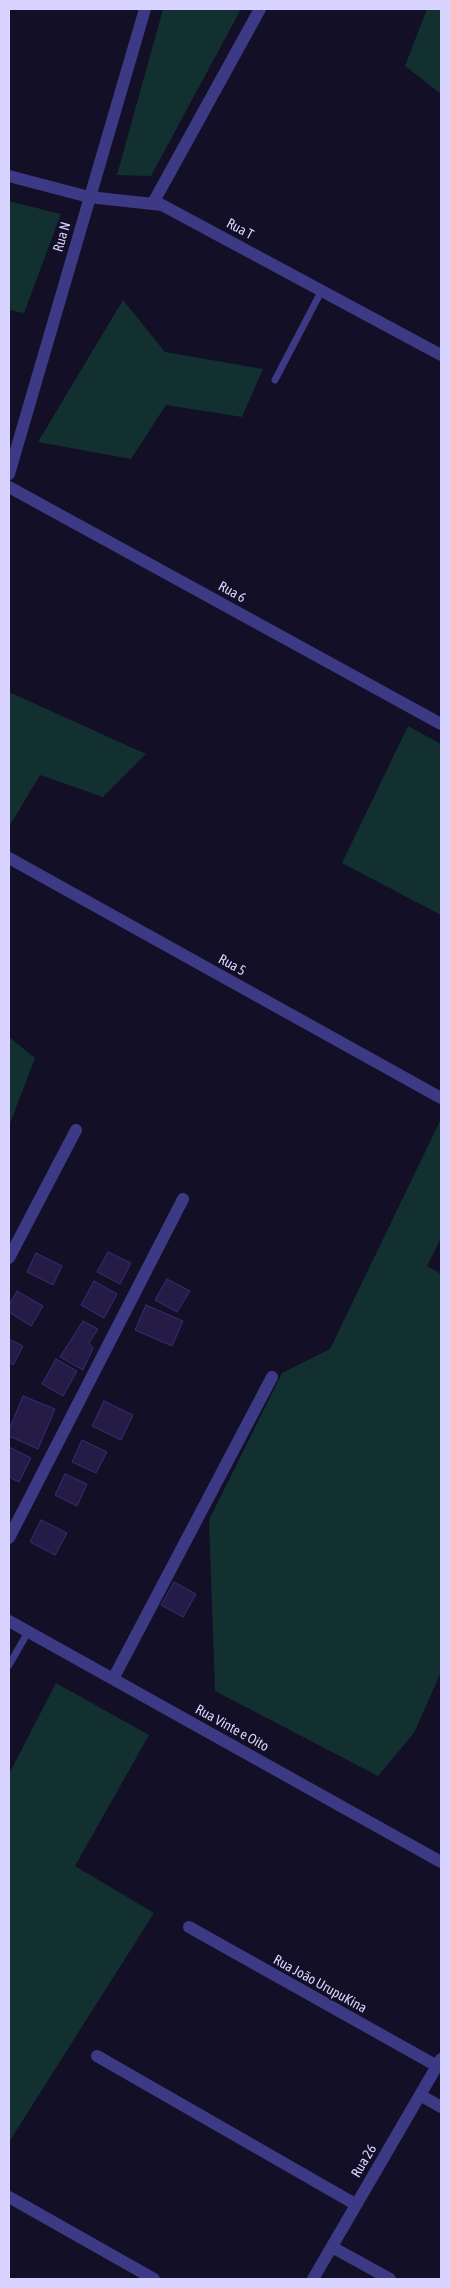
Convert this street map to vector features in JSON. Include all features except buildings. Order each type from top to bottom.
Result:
[{"type":"street","name":"Rua N","points":[[9,474],[89,196],[146,9]]},
{"type":"street","points":[[153,203],[260,9]]},
{"type":"street","name":"Rua T","points":[[9,176],[89,196],[153,203],[180,213],[441,355]]},
{"type":"street","name":"Rua 6","points":[[9,487],[441,724]]},
{"type":"street","name":"Rua 5","points":[[9,858],[441,1098]]},
{"type":"street","points":[[9,1258],[76,1130]]},
{"type":"street","points":[[9,1538],[183,1198]]},
{"type":"street","points":[[113,1679],[272,1377]]},
{"type":"street","name":"Rua Vinte e Oito","points":[[9,1621],[441,1862]]},
{"type":"street","name":"Rua João UrupuKina","points":[[189,1927],[439,2063]]},
{"type":"street","points":[[97,2056],[355,2204]]},
{"type":"street","name":"Rua 26","points":[[313,2279],[355,2204],[439,2063]]},
{"type":"street","points":[[420,2095],[441,2107]]},
{"type":"street","points":[[9,2197],[154,2279]]},
{"type":"street","points":[[332,2247],[390,2279]]},
{"type":"lane","points":[[275,380],[322,290]]},
{"type":"lane","points":[[9,1665],[28,1632]]},
{"type":"green space","points":[[163,9],[241,9],[151,176],[117,175]]},
{"type":"green space","points":[[427,9],[441,9],[441,94],[405,66]]},
{"type":"green space","points":[[9,201],[61,214],[24,313],[9,310]]},
{"type":"green space","points":[[123,300],[165,352],[263,369],[242,417],[166,405],[131,459],[38,442]]},
{"type":"green space","points":[[9,692],[146,754],[103,797],[40,775],[9,827]]},
{"type":"green space","points":[[408,726],[441,744],[441,915],[342,863]]},
{"type":"green space","points":[[9,1037],[35,1058],[9,1126]]},
{"type":"green space","points":[[441,1119],[441,1238],[427,1266],[441,1274],[441,1672],[414,1733],[378,1776],[215,1691],[209,1520],[282,1373],[330,1349]]},
{"type":"green space","points":[[56,1683],[149,1735],[75,1866],[154,1913],[9,2142],[9,1774]]}]
